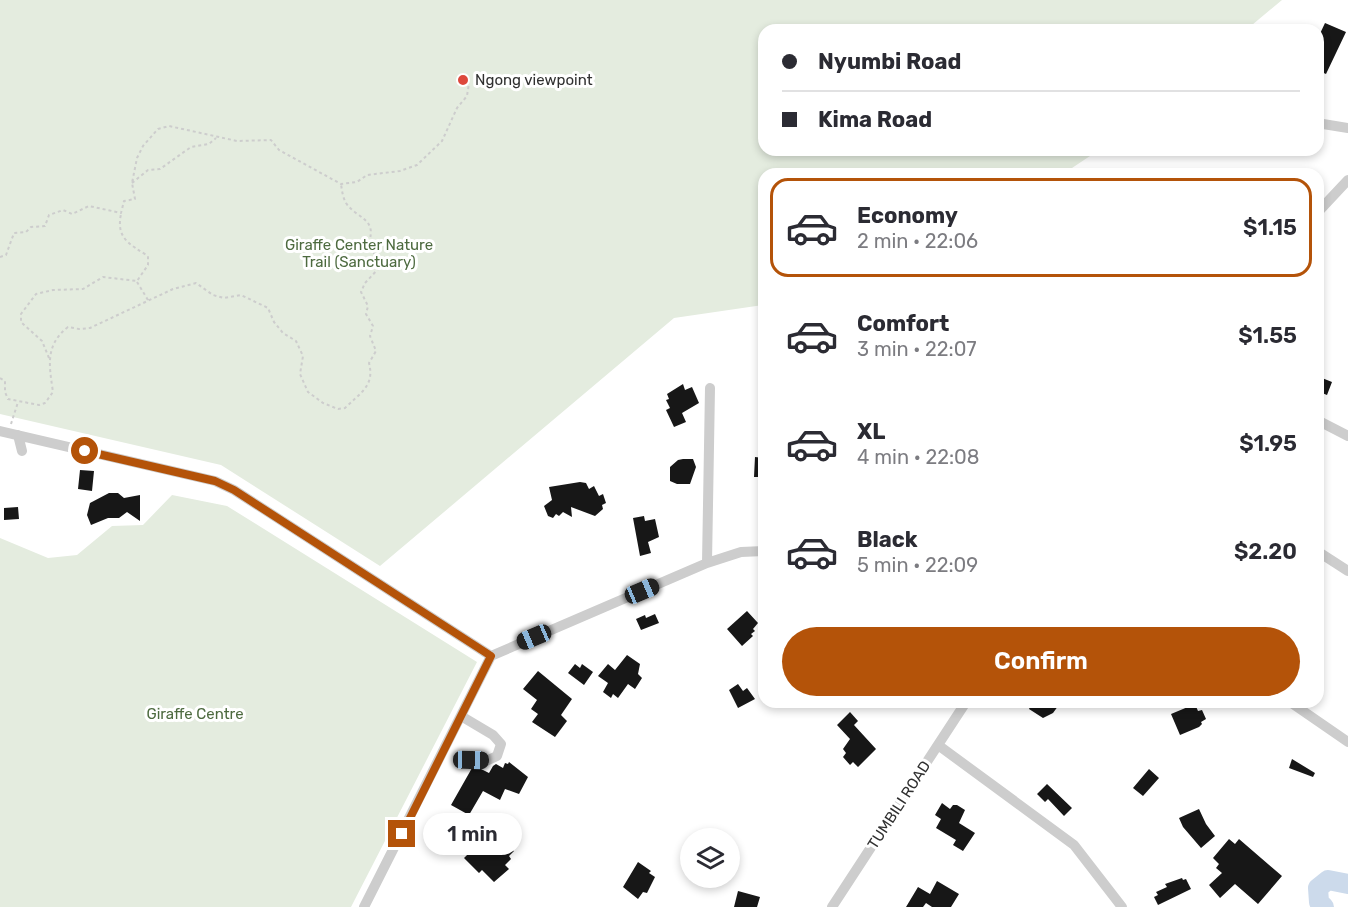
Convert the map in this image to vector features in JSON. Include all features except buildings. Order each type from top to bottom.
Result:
[{"type":"street","points":[[1324,124],[1348,128]]},
{"type":"street","points":[[1324,206],[1348,180]]},
{"type":"street","points":[[707,563],[710,388]]},
{"type":"street","points":[[1324,424],[1348,436]]},
{"type":"street","points":[[9,433],[215,481],[234,490],[491,656]]},
{"type":"street","points":[[9,433],[22,451]]},
{"type":"street","points":[[364,907],[491,656],[707,563],[741,552],[758,551]]},
{"type":"street","points":[[1324,556],[1348,571]]},
{"type":"street","name":"TUMBILI ROAD","points":[[832,907],[962,708]]},
{"type":"street","points":[[1299,708],[1348,742]]},
{"type":"street","points":[[461,716],[494,735],[501,744],[497,756],[486,761],[471,760]]},
{"type":"street","points":[[939,745],[1074,846],[1122,907]]},
{"type":"path","points":[[137,281],[148,266],[148,256],[127,242],[118,226],[124,201],[135,199],[132,183],[137,158],[143,146],[158,129],[169,126],[237,141],[272,140],[279,150],[341,184],[357,182],[368,175],[400,171],[417,165],[442,141],[457,108],[466,96],[469,83]]},
{"type":"path","points":[[132,183],[148,170],[160,169],[191,147],[209,144],[217,137]]},
{"type":"path","points":[[49,358],[57,336],[68,327],[90,328],[173,288],[196,283],[213,295],[224,298],[242,295],[268,308],[274,322],[283,333],[296,341],[303,356],[300,374],[308,392],[323,403],[338,409],[345,408],[370,383],[372,373],[369,363],[376,351],[370,336],[373,326],[366,314],[368,306],[361,292],[365,283],[380,267],[369,242],[372,233],[369,223],[345,202],[341,184]]},
{"type":"path","points":[[0,257],[6,255],[14,233],[26,232],[31,227],[45,226],[49,215],[63,210],[72,214],[89,206],[121,213]]},
{"type":"path","points":[[0,378],[5,381],[5,392],[8,399],[18,402],[45,404],[53,392],[49,358],[42,341],[21,322],[21,314],[36,294],[53,290],[83,289],[103,278],[137,281]]},
{"type":"path","points":[[137,281],[148,300]]},
{"type":"path","points":[[9,433],[18,402]]},
{"type":"green space","name":"Giraffe Center Nature Trail (Sanctuary)","points":[[0,0],[1282,0],[1253,24],[758,24],[758,156],[1090,156],[1072,168],[758,168],[758,306],[674,318],[380,566],[221,465],[0,414]]},
{"type":"green space","name":"Giraffe Centre","points":[[172,495],[227,506],[477,662],[351,907],[0,907],[0,538],[48,558],[77,555],[112,526],[143,525]]},
{"type":"waterway","points":[[1324,907],[1319,902],[1318,888],[1328,880],[1348,884]]},
{"type":"place","name":"Ngong viewpoint","points":[[463,80]]},
{"type":"route","points":[[85,451],[215,481],[234,490],[491,656],[402,834]]}]
